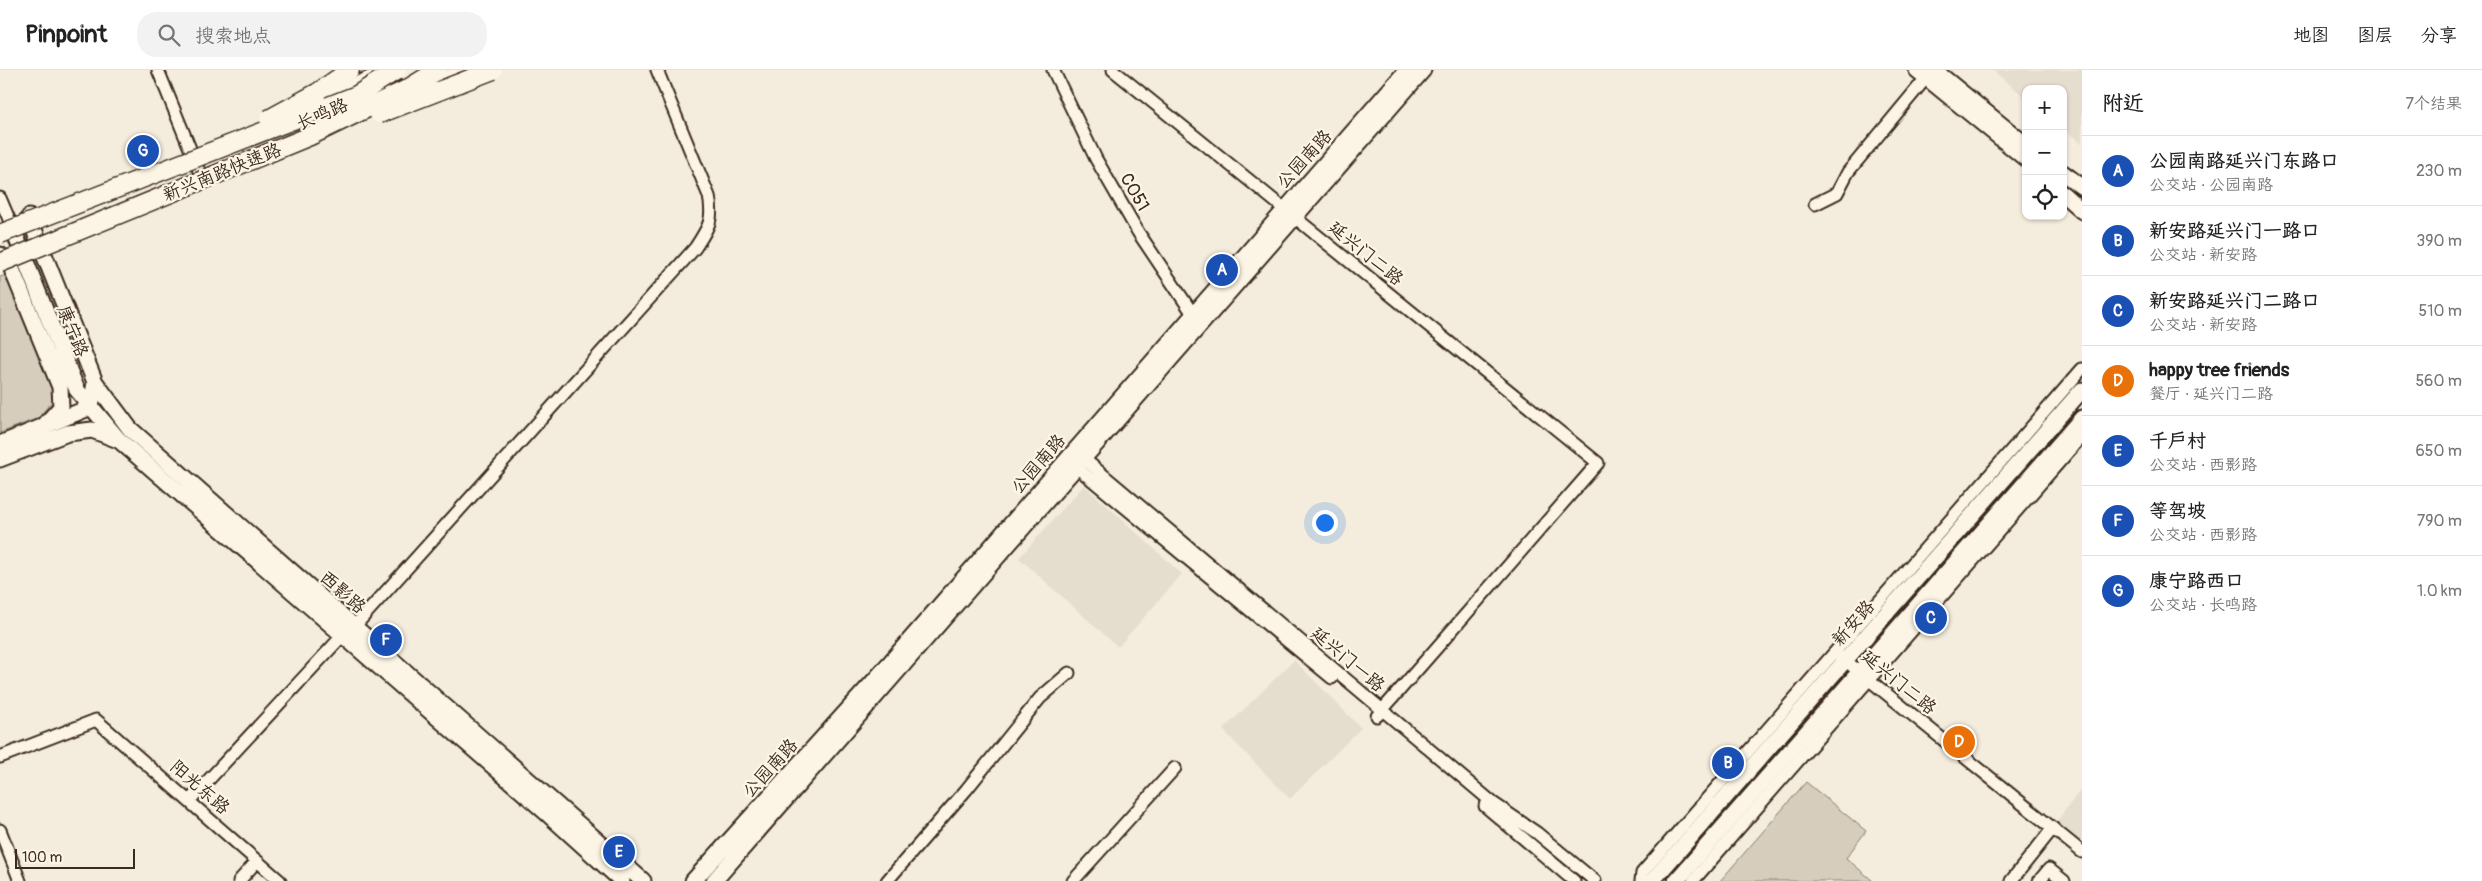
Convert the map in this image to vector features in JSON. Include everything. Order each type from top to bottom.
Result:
[{"type":"highway","points":[[216,149],[317,93],[350,70]]},
{"type":"highway","name":"新兴南路快速路","points":[[3,231],[357,95],[397,70]]},
{"type":"highway","name":"新兴南路快速路","points":[[0,263],[310,136],[409,88],[438,70]]},
{"type":"highway","points":[[310,136],[403,106],[493,70]]},
{"type":"main road","points":[[340,92],[375,70]]},
{"type":"main road","name":"长鸣路","points":[[3,231],[28,217],[192,153],[390,70]]},
{"type":"main road","name":"长鸣路","points":[[24,257],[348,124],[465,70]]},
{"type":"main road","name":"公园南路","points":[[714,881],[1079,462],[1407,70]]},
{"type":"main road","name":"公园南路","points":[[1288,213],[1424,70]]},
{"type":"main road","points":[[1926,73],[2022,142]]},
{"type":"main road","points":[[1926,73],[2022,155]]},
{"type":"main road","points":[[2066,175],[2082,187]]},
{"type":"main road","points":[[2067,198],[2082,211]]},
{"type":"main road","name":"西影路","points":[[28,217],[95,382],[130,429],[622,881]]},
{"type":"main road","name":"康宁路","points":[[3,231],[24,257],[76,390],[119,440]]},
{"type":"main road","points":[[0,255],[9,262],[60,387],[62,407],[21,451]]},
{"type":"main road","name":"公园南路","points":[[693,881],[1197,319]]},
{"type":"main road","points":[[0,444],[91,407],[95,382]]},
{"type":"main road","name":"新安路","points":[[1652,881],[1840,656],[2082,390]]},
{"type":"main road","name":"新安路","points":[[1676,881],[1864,676],[2082,418]]},
{"type":"main road","points":[[0,459],[68,432],[92,430],[119,440]]},
{"type":"main road","name":"西影路","points":[[119,440],[349,631],[643,881]]},
{"type":"street","points":[[158,70],[204,183]]},
{"type":"street","points":[[189,801],[349,631],[695,248],[708,229],[712,214],[709,196],[657,70]]},
{"type":"street","name":"C051","points":[[1053,70],[1096,159],[1138,232],[1197,319]]},
{"type":"street","name":"延兴门二路","points":[[1113,70],[1598,463],[1380,713]]},
{"type":"street","points":[[1815,204],[1837,193],[1848,172],[1926,73]]},
{"type":"street","points":[[0,198],[3,231]]},
{"type":"street","points":[[1641,881],[1642,873],[1840,656],[2082,370]]},
{"type":"street","points":[[1694,881],[1864,676],[2082,436]]},
{"type":"street","name":"延兴门一路","points":[[1079,462],[1380,713],[1574,881]]},
{"type":"street","name":"延兴门二路","points":[[1840,656],[2082,852]]},
{"type":"street","points":[[887,881],[966,790],[1040,698],[1069,673]]},
{"type":"street","name":"延兴门一路","points":[[1380,713],[1493,803],[1537,833],[1596,881]]},
{"type":"street","name":"阳光东路","points":[[0,758],[96,720],[280,881]]},
{"type":"street","points":[[1073,881],[1175,768]]},
{"type":"street","points":[[2011,881],[2053,828]]},
{"type":"street","points":[[0,830],[20,881]]},
{"type":"street","points":[[239,881],[257,860]]},
{"type":"street","points":[[2039,881],[2049,869],[2064,881]]},
{"type":"shaded area","points":[[1992,70],[2082,70],[2082,144],[2067,131],[2067,85],[2022,85],[2022,95]]},
{"type":"shaded area","points":[[6,275],[55,398],[38,418],[0,433],[0,277]]},
{"type":"shaded area","points":[[1084,485],[1182,574],[1118,647],[1019,558]]},
{"type":"shaded area","points":[[1294,660],[1361,728],[1290,799],[1223,730]]},
{"type":"shaded area","points":[[1806,782],[1866,831],[1846,858],[1873,881],[1720,881]]},
{"type":"shaded area","points":[[2082,788],[2082,839],[2080,841],[2056,822]]},
{"type":"place","name":"康宁路西口","points":[[143,151]]},
{"type":"place","name":"公园南路延兴门东路口","points":[[1222,270]]},
{"type":"place","name":"新安路延兴门二路口","points":[[1931,618]]},
{"type":"place","name":"等驾坡","points":[[386,640]]},
{"type":"place","name":"happy tree friends","points":[[1959,742]]},
{"type":"place","name":"新安路延兴门一路口","points":[[1728,763]]},
{"type":"place","name":"千户村","points":[[619,852]]}]
